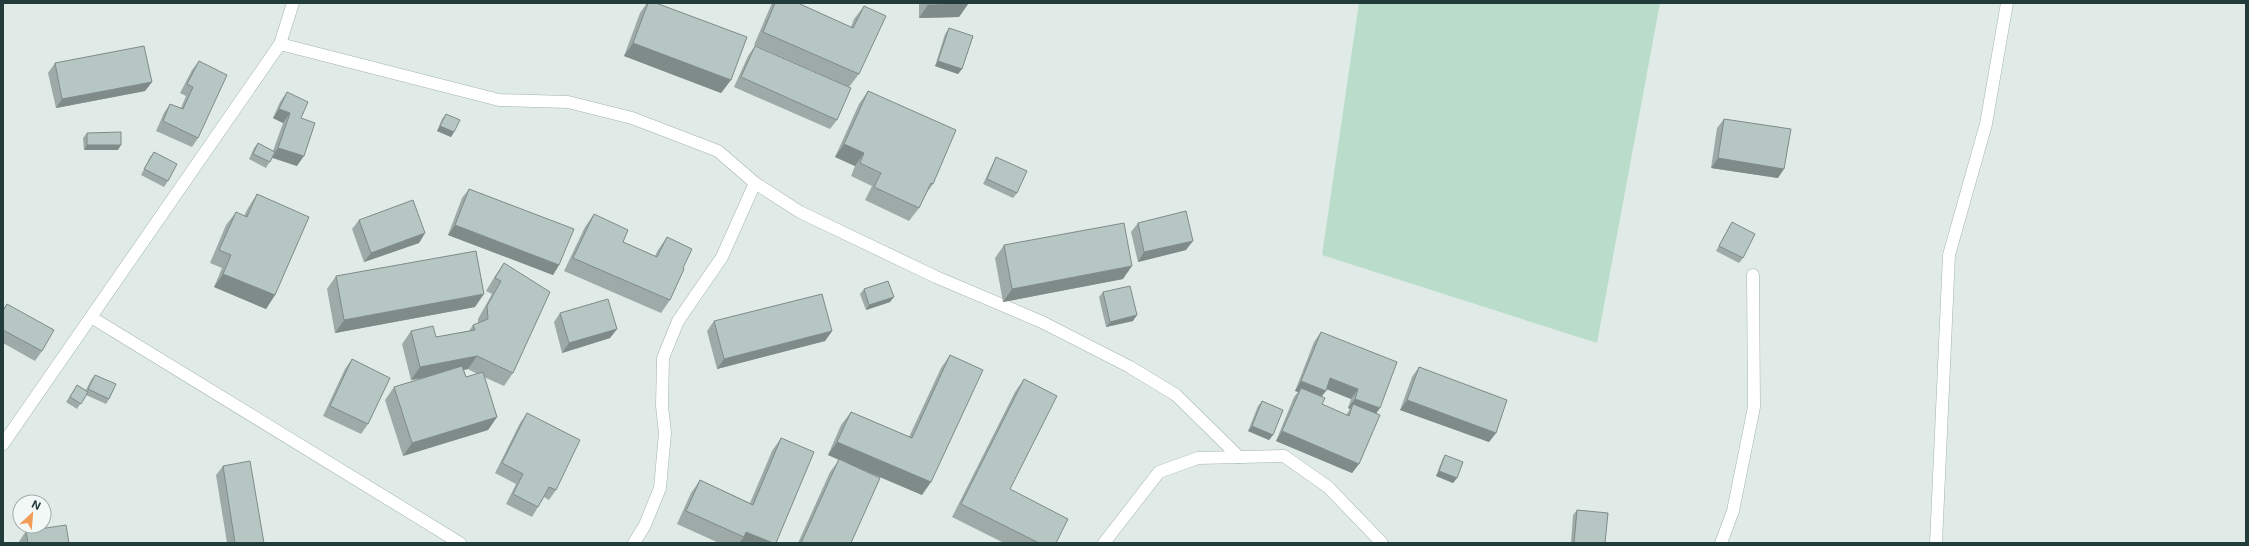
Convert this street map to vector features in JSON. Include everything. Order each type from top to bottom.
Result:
[{"type":"street","points":[[4,441],[280,44],[293,3]]},
{"type":"street","points":[[1936,543],[1949,255],[1986,124],[2007,3]]},
{"type":"street","points":[[280,44],[499,100],[568,102],[632,118],[718,151],[755,183],[800,212],[936,277],[1042,322],[1130,367],[1176,395],[1239,457]]},
{"type":"street","points":[[634,543],[645,525],[660,488],[665,433],[662,406],[663,358],[678,321],[722,257],[755,183]]},
{"type":"street","points":[[1721,543],[1733,510],[1754,407],[1753,275]]},
{"type":"street","points":[[91,317],[460,543]]},
{"type":"street","points":[[1104,543],[1159,472],[1198,458],[1284,456],[1328,487],[1382,543]]},
{"type":"green space","points":[[1359,3],[1660,3],[1597,343],[1322,255]]},
{"type":"building","points":[[648,3],[656,3],[747,37],[731,80],[633,43]]},
{"type":"building","points":[[775,3],[801,3],[800,4],[853,28],[864,6],[886,16],[859,74],[763,32]]},
{"type":"building","points":[[928,3],[968,3],[968,4],[928,5]]},
{"type":"building","points":[[949,28],[973,36],[962,69],[938,61]]},
{"type":"building","points":[[144,46],[152,82],[62,99],[55,63]]},
{"type":"building","points":[[755,46],[851,88],[837,120],[741,77]]},
{"type":"building","points":[[199,61],[227,75],[198,138],[163,121],[170,104],[183,109],[193,87],[187,84]]},
{"type":"building","points":[[868,91],[956,130],[933,184],[931,183],[919,208],[874,187],[881,173],[860,163],[864,153],[844,144]]},
{"type":"building","points":[[287,92],[308,102],[301,118],[315,123],[304,156],[278,148],[290,113],[279,109]]},
{"type":"building","points":[[446,114],[460,120],[454,132],[440,126]]},
{"type":"building","points":[[1724,119],[1791,129],[1784,169],[1718,158]]},
{"type":"building","points":[[121,132],[121,145],[87,145],[87,133]]},
{"type":"building","points":[[258,143],[275,152],[270,162],[253,154]]},
{"type":"building","points":[[154,152],[177,164],[168,181],[144,169]]},
{"type":"building","points":[[996,157],[1027,171],[1017,193],[987,179]]},
{"type":"building","points":[[469,189],[574,229],[559,265],[455,225]]},
{"type":"building","points":[[257,194],[309,217],[275,295],[223,274],[231,255],[219,250],[236,212],[247,217]]},
{"type":"building","points":[[413,200],[425,233],[371,253],[359,220]]},
{"type":"building","points":[[1186,211],[1193,241],[1144,252],[1138,223]]},
{"type":"building","points":[[594,214],[628,230],[623,242],[657,257],[667,237],[692,249],[670,300],[573,258]]},
{"type":"building","points":[[1732,222],[1755,234],[1743,258],[1719,246]]},
{"type":"building","points":[[1124,223],[1132,266],[1012,289],[1004,245]]},
{"type":"building","points":[[476,251],[484,294],[344,320],[336,276]]},
{"type":"building","points":[[504,263],[550,292],[513,373],[477,356],[420,367],[411,331],[433,326],[436,337],[475,330],[473,325],[488,319],[487,306],[501,281],[495,278]]},
{"type":"building","points":[[888,281],[894,297],[869,305],[864,289]]},
{"type":"building","points":[[1130,286],[1137,315],[1110,322],[1103,292]]},
{"type":"building","points":[[822,294],[832,331],[724,359],[714,321]]},
{"type":"building","points":[[608,299],[617,329],[569,343],[560,313]]},
{"type":"building","points":[[7,304],[54,330],[42,351],[3,330],[3,311]]},
{"type":"building","points":[[1321,332],[1397,362],[1380,408],[1355,399],[1358,389],[1330,378],[1326,391],[1301,381]]},
{"type":"building","points":[[950,355],[983,370],[931,482],[837,442],[851,412],[912,438]]},
{"type":"building","points":[[352,359],[390,378],[368,424],[330,406]]},
{"type":"building","points":[[462,366],[466,377],[483,372],[497,417],[412,443],[394,387]]},
{"type":"building","points":[[1419,367],[1507,400],[1496,433],[1407,400]]},
{"type":"building","points":[[95,375],[116,384],[109,399],[88,389]]},
{"type":"building","points":[[1024,379],[1057,396],[1010,489],[1068,519],[1056,543],[1039,543],[961,504]]},
{"type":"building","points":[[77,385],[88,392],[81,404],[70,397]]},
{"type":"building","points":[[1301,388],[1325,398],[1322,404],[1349,416],[1353,404],[1380,415],[1359,464],[1282,431]]},
{"type":"building","points":[[1262,401],[1283,410],[1273,435],[1252,426]]},
{"type":"building","points":[[527,413],[580,440],[556,490],[549,487],[538,507],[513,494],[523,474],[502,463]]},
{"type":"building","points":[[781,438],[814,452],[776,543],[746,532],[744,537],[686,511],[700,480],[753,505]]},
{"type":"building","points":[[1445,455],[1463,462],[1457,478],[1439,471]]},
{"type":"building","points":[[839,459],[880,478],[851,543],[801,543]]},
{"type":"building","points":[[250,461],[264,543],[235,543],[223,466]]},
{"type":"building","points":[[1577,510],[1608,513],[1605,543],[1574,543]]},
{"type":"building","points":[[66,525],[69,543],[28,543],[26,534],[52,534],[52,527]]}]
